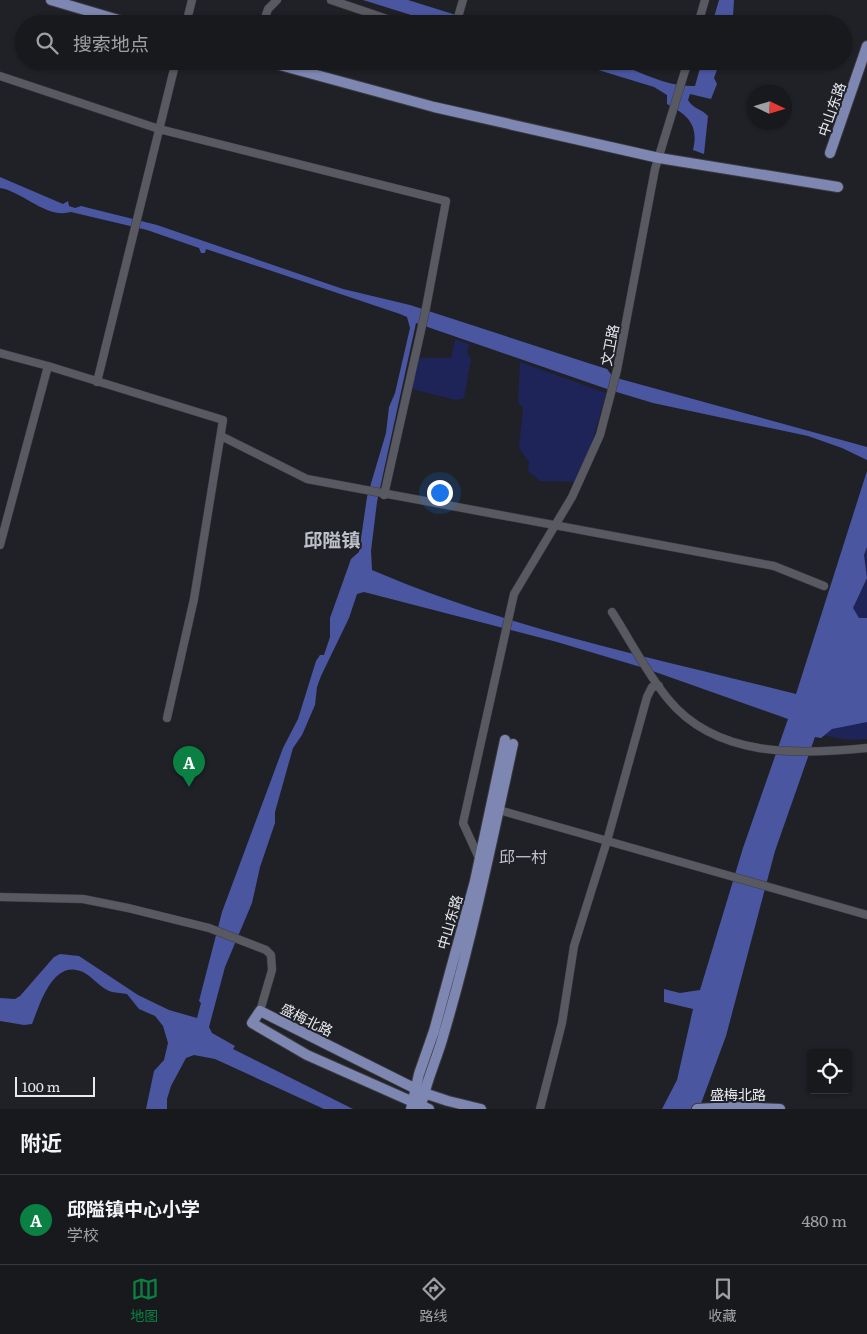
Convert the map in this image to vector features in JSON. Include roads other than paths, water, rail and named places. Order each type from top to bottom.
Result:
[{"type":"main road","points":[[51,0],[102,15]]},
{"type":"main road","name":"中山东路","points":[[830,153],[867,46]]},
{"type":"main road","points":[[298,70],[434,107],[659,158],[838,187]]},
{"type":"main road","name":"中山东路","points":[[419,1107],[420,1090],[434,1031],[509,742],[499,810],[484,882],[444,1035],[420,1090]]},
{"type":"main road","name":"盛梅北路","points":[[419,1107],[307,1055],[252,1023],[260,1011],[420,1090],[448,1102],[481,1109]]},
{"type":"main road","name":"盛梅北路","points":[[697,1109],[780,1109]]},
{"type":"street","points":[[188,15],[192,0]]},
{"type":"street","points":[[266,15],[268,9],[277,0]]},
{"type":"street","points":[[331,0],[375,15]]},
{"type":"street","points":[[458,15],[463,0]]},
{"type":"street","points":[[701,15],[705,0]]},
{"type":"street","points":[[96,382],[174,70]]},
{"type":"street","name":"文卫路","points":[[480,858],[463,823],[508,616],[514,594],[572,497],[600,435],[617,370],[655,169],[685,70]]},
{"type":"street","points":[[0,76],[159,128],[446,201],[426,308],[419,332],[384,495]]},
{"type":"street","points":[[0,352],[223,420],[194,599],[167,718]]},
{"type":"street","points":[[0,545],[48,366]]},
{"type":"street","points":[[221,436],[307,479],[384,495],[774,566],[824,586]]},
{"type":"street","points":[[612,612],[669,700],[710,732],[724,740],[768,750],[826,753],[867,748]]},
{"type":"street","points":[[540,1109],[563,1017],[574,946],[608,841],[647,697],[652,687],[659,686]]},
{"type":"street","points":[[499,810],[867,915]]},
{"type":"street","points":[[0,897],[83,899],[209,928],[244,941],[271,955],[272,970],[260,1011]]},
{"type":"water","points":[[363,0],[408,0],[456,15],[411,15]]},
{"type":"water","points":[[719,0],[734,0],[733,15],[715,15]]},
{"type":"water","points":[[598,70],[633,70],[673,84],[695,86],[699,70],[717,70],[714,78],[717,84],[711,99],[690,94],[688,100],[708,116],[704,154],[693,150],[694,134],[690,122],[681,112],[667,104],[667,95],[654,87]]},
{"type":"water","points":[[0,177],[63,204],[68,201],[69,206],[75,208],[81,206],[157,225],[343,289],[410,305],[607,369],[613,377],[867,447],[867,460],[842,448],[808,436],[653,403],[416,323],[377,502],[371,551],[372,570],[423,591],[475,609],[581,640],[796,694],[867,471],[867,547],[864,555],[867,578],[853,608],[859,618],[867,618],[867,722],[832,729],[821,738],[815,737],[775,851],[726,1036],[699,1109],[662,1109],[677,1080],[693,1009],[664,1002],[664,989],[680,993],[700,990],[743,848],[788,719],[644,668],[557,642],[364,592],[357,594],[349,618],[321,676],[317,687],[315,705],[302,735],[293,748],[275,812],[275,823],[260,867],[252,903],[225,967],[209,1027],[212,1033],[235,1046],[233,1049],[353,1109],[324,1109],[215,1059],[194,1055],[186,1058],[171,1086],[167,1099],[167,1109],[146,1109],[154,1071],[164,1060],[168,1043],[163,1026],[155,1016],[139,1009],[127,994],[112,992],[83,972],[73,969],[64,971],[49,985],[32,1024],[24,1025],[0,1021],[0,998],[15,999],[20,996],[54,957],[60,954],[79,956],[138,995],[169,1010],[197,1018],[201,1003],[199,1001],[222,912],[283,748],[298,719],[316,661],[320,655],[324,655],[330,637],[330,618],[351,559],[359,552],[367,497],[386,433],[389,407],[395,393],[410,328],[407,317],[400,314],[206,249],[205,253],[201,253],[199,248],[147,230],[71,212],[53,212],[44,209],[18,194],[0,188]]},
{"type":"place","name":"邱隘镇中心小学","points":[[189,787]]},
{"type":"district","name":"邱隘镇","points":[[332,539]]},
{"type":"district","name":"邱一村","points":[[523,856]]}]
